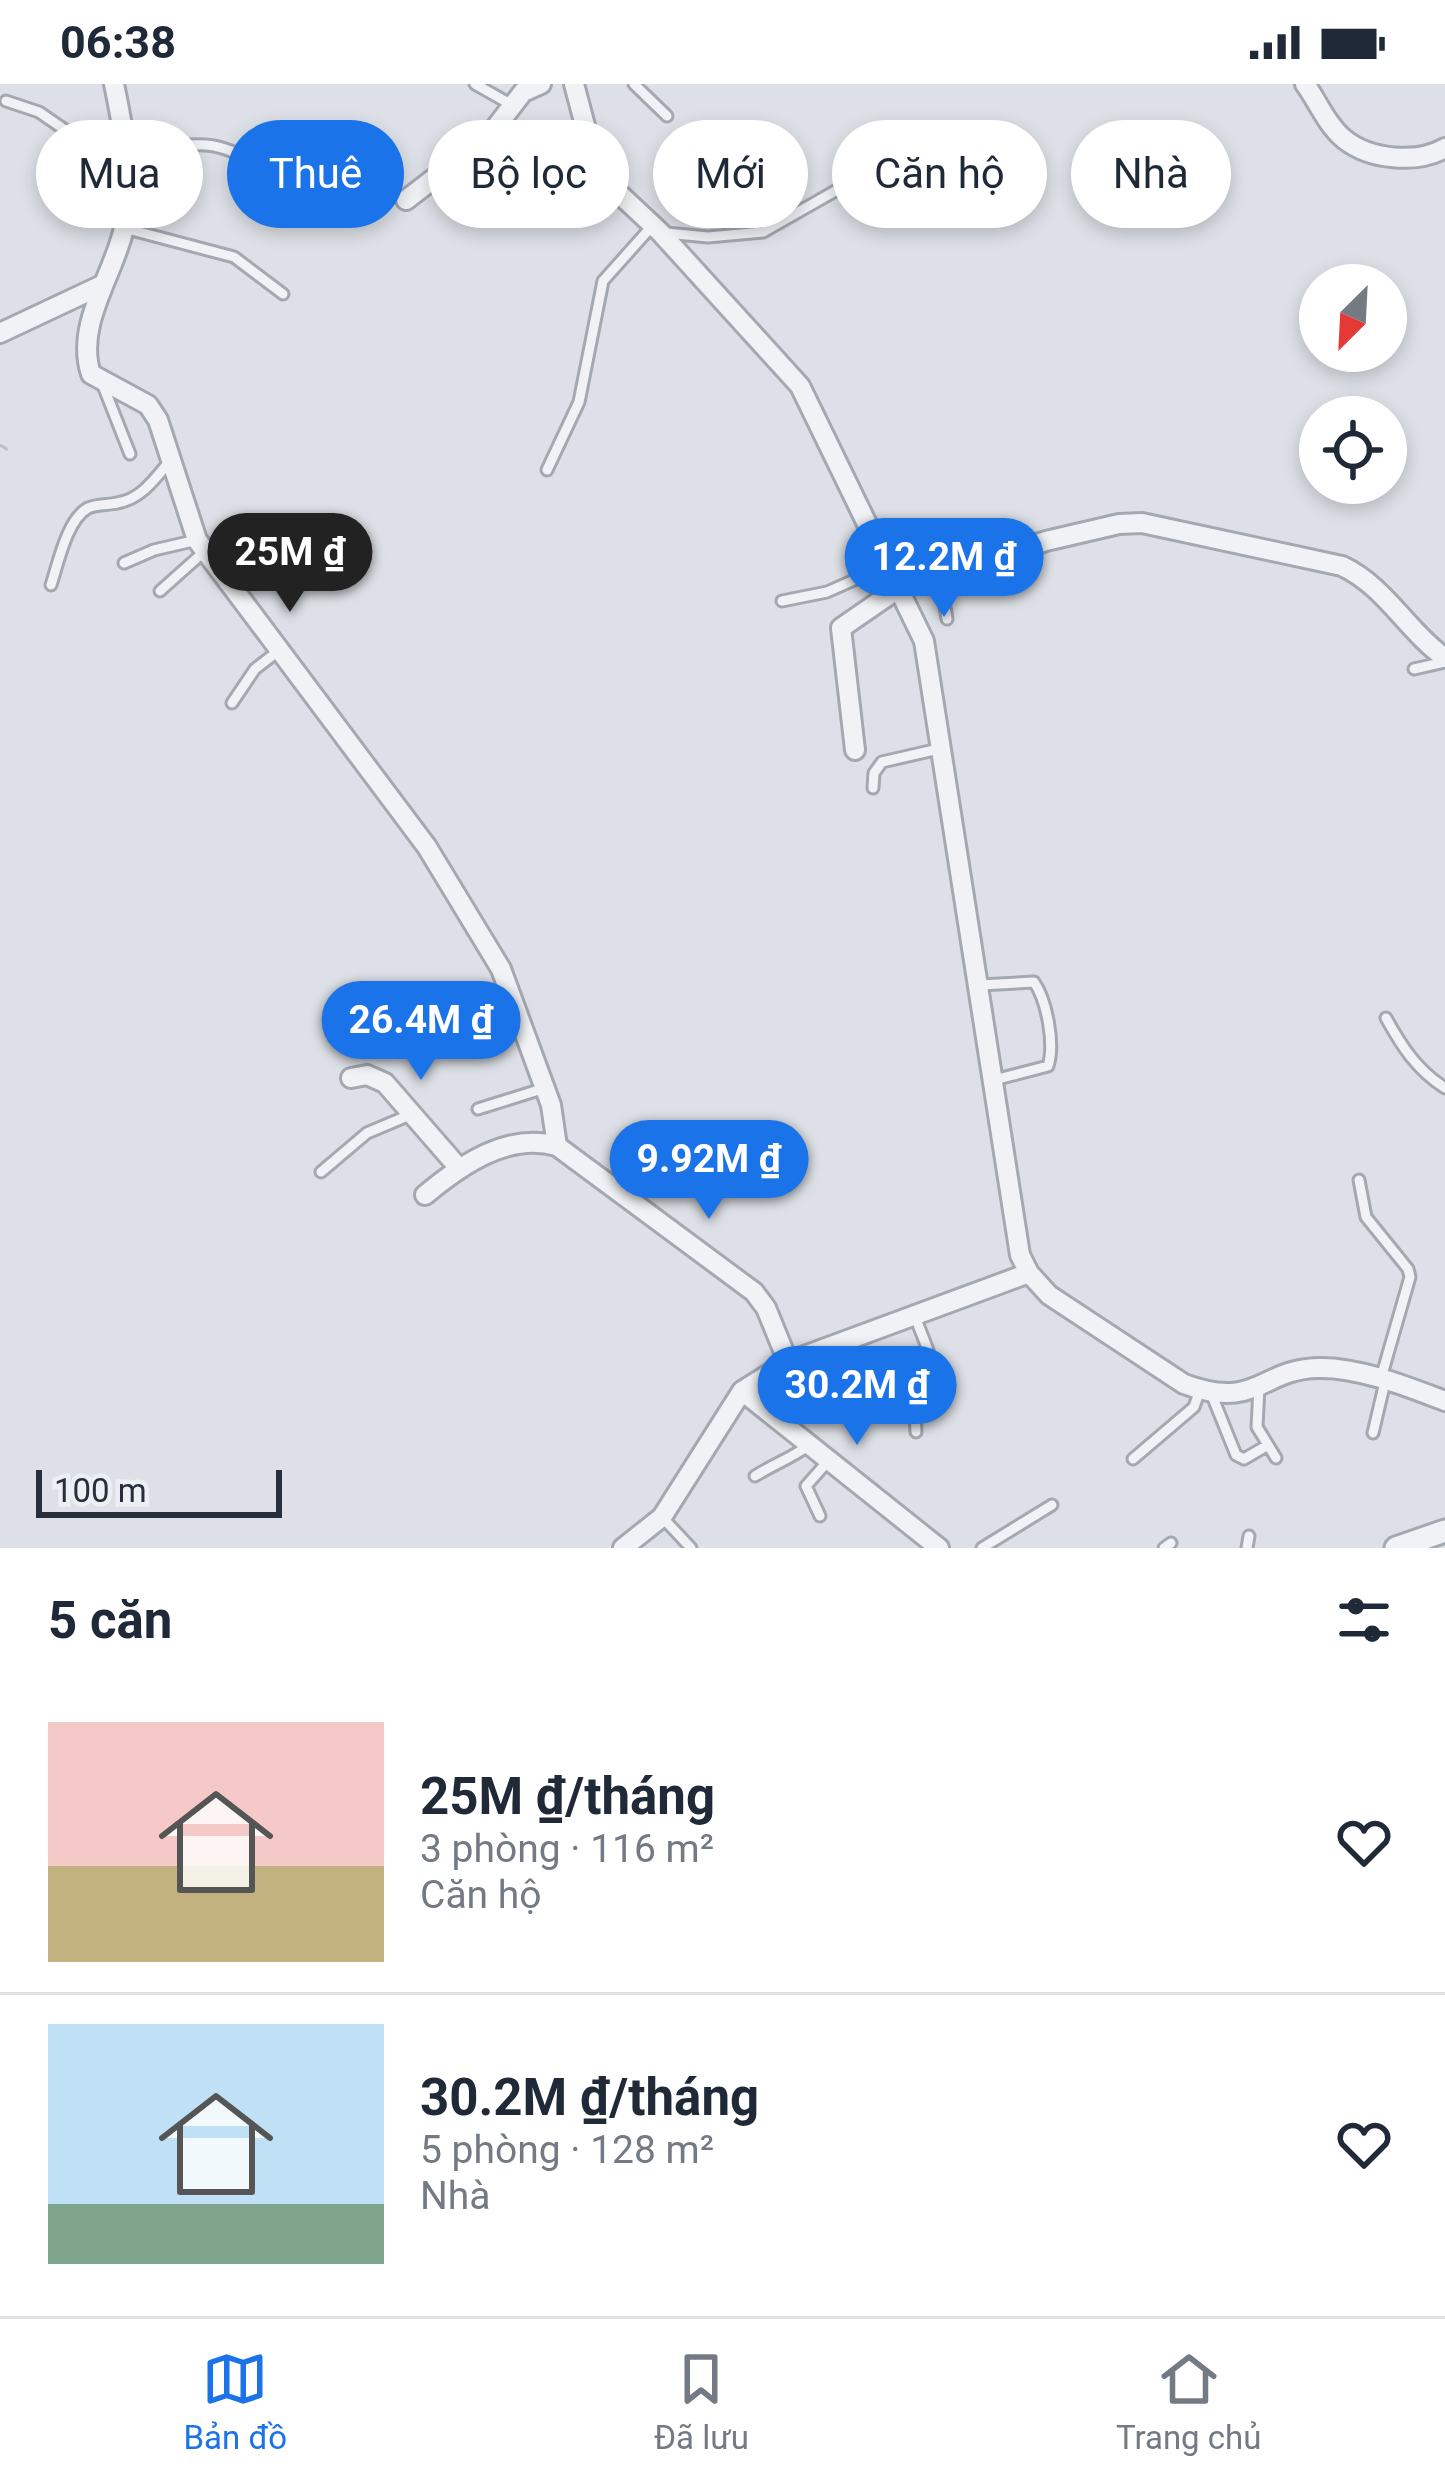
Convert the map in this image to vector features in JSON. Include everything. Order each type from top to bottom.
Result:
[{"type":"street","points":[[113,84],[119,120]]},
{"type":"street","points":[[406,200],[489,136],[523,92],[541,84]]},
{"type":"street","points":[[574,84],[600,170],[800,386],[930,659],[1020,1256],[1029,1273],[1049,1295],[1184,1384],[1205,1391],[1230,1395],[1315,1368],[1385,1382],[1445,1401]]},
{"type":"street","points":[[1305,84],[1341,137],[1358,148],[1392,157],[1429,158],[1445,148]]},
{"type":"street","points":[[124,228],[102,285],[86,361],[91,374],[148,405],[158,420],[202,545],[427,847],[507,980],[545,1088],[557,1146]]},
{"type":"street","points":[[0,333],[102,285]]},
{"type":"street","points":[[856,750],[841,628],[893,577],[977,564],[1119,524],[1164,526],[1342,566],[1373,585],[1445,660]]},
{"type":"street","points":[[351,1078],[376,1077],[458,1167]]},
{"type":"street","points":[[425,1196],[458,1167],[515,1145],[544,1142],[557,1146],[754,1292],[766,1308],[788,1362]]},
{"type":"street","points":[[623,1548],[662,1517],[742,1391],[788,1362],[1029,1273]]},
{"type":"street","points":[[742,1391],[939,1548]]},
{"type":"street","points":[[1396,1548],[1445,1531]]},
{"type":"lane","points":[[476,84],[512,105]]},
{"type":"lane","points":[[634,84],[668,116]]},
{"type":"lane","points":[[6,101],[53,120]]},
{"type":"lane","points":[[547,470],[579,402],[603,280],[657,229],[708,236],[763,232],[832,193]]},
{"type":"lane","points":[[124,228],[234,257],[283,294]]},
{"type":"lane","points":[[102,383],[130,454]]},
{"type":"lane","points":[[51,585],[83,511],[124,502],[143,492],[172,458]]},
{"type":"lane","points":[[124,562],[154,550],[202,545]]},
{"type":"lane","points":[[160,592],[202,545]]},
{"type":"lane","points":[[939,570],[946,620]]},
{"type":"lane","points":[[782,601],[893,577]]},
{"type":"lane","points":[[232,703],[255,669],[281,649]]},
{"type":"lane","points":[[1414,668],[1445,660]]},
{"type":"lane","points":[[873,788],[874,773],[882,762],[943,748]]},
{"type":"lane","points":[[980,985],[1034,982],[1040,988],[1048,1030],[1052,1059],[1048,1066],[994,1080]]},
{"type":"lane","points":[[1386,1018],[1406,1054],[1445,1088]]},
{"type":"lane","points":[[478,1109],[545,1088]]},
{"type":"lane","points":[[320,1172],[367,1133],[412,1114]]},
{"type":"lane","points":[[1359,1180],[1366,1217],[1410,1277],[1383,1371],[1385,1382],[1373,1433]]},
{"type":"lane","points":[[915,1316],[932,1367],[928,1382],[914,1394],[916,1432]]},
{"type":"lane","points":[[1258,1388],[1257,1427],[1276,1458]]},
{"type":"lane","points":[[1133,1459],[1191,1410],[1205,1391],[1236,1455],[1244,1459],[1268,1445]]},
{"type":"lane","points":[[755,1476],[809,1445]]},
{"type":"lane","points":[[820,1516],[806,1486],[829,1460]]},
{"type":"lane","points":[[982,1548],[1052,1505]]},
{"type":"lane","points":[[662,1517],[691,1548]]},
{"type":"path","points":[[0,445],[15,454]]},
{"type":"path","points":[[456,1004],[477,988],[507,980]]}]
